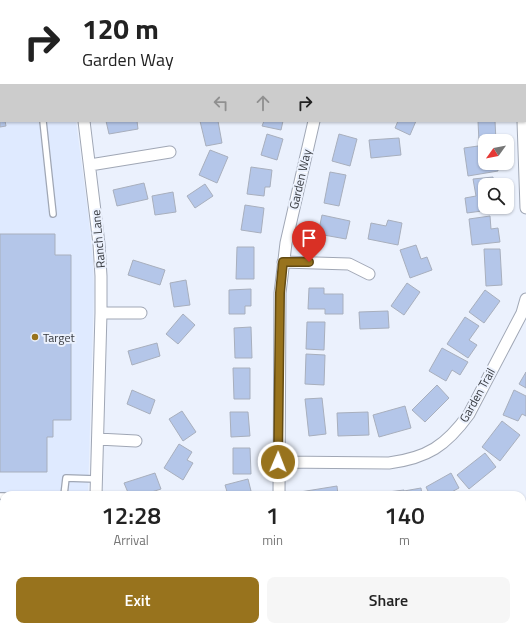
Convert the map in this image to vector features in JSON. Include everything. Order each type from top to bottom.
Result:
[{"type":"street","name":"Ranch Lane","points":[[84,122],[99,244],[101,276],[96,491]]},
{"type":"street","name":"Garden Way","points":[[279,491],[280,293],[286,243],[314,122]]},
{"type":"street","points":[[524,126],[526,208]]},
{"type":"street","points":[[90,165],[170,152]]},
{"type":"street","points":[[283,262],[349,264],[369,274]]},
{"type":"street","name":"Garden Trail","points":[[278,462],[388,463],[405,461],[423,455],[436,448],[459,428],[469,414],[522,312],[526,299]]},
{"type":"street","points":[[101,313],[141,313]]},
{"type":"street","points":[[98,439],[136,441]]},
{"type":"lane","points":[[43,122],[53,214]]},
{"type":"lane","points":[[64,491],[66,478],[96,479]]},
{"type":"shaded area","points":[[0,122],[76,122],[93,260],[94,291],[88,491],[0,491]]},
{"type":"building","points":[[0,122],[5,122],[6,126],[0,127]]},
{"type":"building","points":[[106,122],[137,122],[138,129],[109,134]]},
{"type":"building","points":[[200,122],[218,122],[222,143],[206,146]]},
{"type":"building","points":[[264,122],[283,122],[281,130],[262,126]]},
{"type":"building","points":[[398,122],[416,122],[410,135],[395,128]]},
{"type":"building","points":[[478,122],[495,122],[496,134],[479,134]]},
{"type":"building","points":[[267,134],[283,139],[277,160],[261,155]]},
{"type":"building","points":[[339,134],[357,139],[350,166],[332,161]]},
{"type":"building","points":[[399,138],[401,155],[371,158],[369,140]]},
{"type":"building","points":[[478,146],[478,170],[498,171],[468,176],[464,148]]},
{"type":"building","points":[[210,150],[228,157],[217,183],[199,175]]},
{"type":"building","points":[[251,167],[272,170],[270,187],[265,187],[264,196],[247,194]]},
{"type":"building","points":[[330,172],[346,175],[339,206],[324,203]]},
{"type":"building","points":[[478,178],[478,212],[467,213],[465,198],[476,196],[473,179]]},
{"type":"building","points":[[144,183],[148,199],[117,206],[113,190]]},
{"type":"building","points":[[205,184],[213,196],[195,208],[187,196]]},
{"type":"building","points":[[173,192],[176,212],[155,215],[152,196]]},
{"type":"building","points":[[245,205],[264,208],[261,233],[241,230]]},
{"type":"building","points":[[322,215],[350,221],[346,239],[318,234]]},
{"type":"building","points":[[490,216],[491,229],[498,228],[500,242],[472,245],[469,219]]},
{"type":"building","points":[[388,220],[402,223],[398,245],[368,239],[371,223],[386,226]]},
{"type":"building","name":"Target","points":[[0,234],[55,234],[55,255],[71,255],[71,420],[53,420],[53,437],[47,437],[47,472],[0,472]]},
{"type":"building","points":[[416,245],[421,259],[427,257],[432,270],[410,278],[400,250]]},
{"type":"building","points":[[237,247],[254,247],[254,279],[236,279]]},
{"type":"building","points":[[484,249],[500,249],[502,285],[486,286]]},
{"type":"building","points":[[133,260],[165,270],[160,285],[128,275]]},
{"type":"building","points":[[186,280],[190,305],[174,307],[170,283]]},
{"type":"building","points":[[407,283],[420,292],[404,315],[391,306]]},
{"type":"building","points":[[309,288],[324,288],[324,294],[343,294],[343,314],[325,314],[325,309],[308,309]]},
{"type":"building","points":[[251,289],[251,306],[245,306],[245,314],[229,314],[229,290]]},
{"type":"building","points":[[485,290],[500,301],[484,323],[469,312]]},
{"type":"building","points":[[388,311],[389,328],[360,329],[359,312]]},
{"type":"building","points":[[183,314],[195,325],[178,344],[166,334]]},
{"type":"building","points":[[465,317],[479,326],[469,340],[477,345],[468,358],[447,344]]},
{"type":"building","points":[[307,322],[325,322],[324,350],[306,349]]},
{"type":"building","points":[[251,327],[252,358],[235,358],[234,328]]},
{"type":"building","points":[[157,343],[160,356],[132,365],[128,351]]},
{"type":"building","points":[[442,348],[468,362],[460,375],[452,370],[446,381],[429,371]]},
{"type":"building","points":[[306,354],[325,355],[324,385],[305,384]]},
{"type":"building","points":[[233,368],[250,368],[250,399],[234,399]]},
{"type":"building","points":[[526,372],[526,388],[519,384]]},
{"type":"building","points":[[437,385],[449,398],[425,422],[412,410]]},
{"type":"building","points":[[132,390],[155,400],[150,414],[127,404]]},
{"type":"building","points":[[514,390],[526,396],[526,416],[522,414],[518,421],[503,415]]},
{"type":"building","points":[[322,398],[326,434],[309,436],[305,399]]},
{"type":"building","points":[[405,406],[411,428],[379,437],[373,415]]},
{"type":"building","points":[[182,411],[196,432],[183,441],[169,419]]},
{"type":"building","points":[[230,412],[248,412],[250,436],[231,437]]},
{"type":"building","points":[[368,412],[369,435],[338,436],[337,413]]},
{"type":"building","points":[[502,421],[520,435],[500,461],[482,447]]},
{"type":"building","points":[[179,444],[192,452],[187,460],[193,463],[183,480],[164,468]]},
{"type":"building","points":[[233,448],[250,448],[251,474],[233,474]]},
{"type":"building","points":[[485,453],[496,467],[469,489],[457,475]]},
{"type":"building","points":[[155,473],[161,489],[155,491],[127,491],[124,483]]},
{"type":"building","points":[[451,473],[459,488],[453,491],[428,491],[426,487]]},
{"type":"building","points":[[248,479],[251,491],[227,491],[225,485]]},
{"type":"building","points":[[337,486],[338,491],[306,491]]},
{"type":"building","points":[[421,488],[421,491],[404,491]]},
{"type":"place","name":"Target","points":[[35,337]]},
{"type":"route","points":[[278,462],[280,293],[283,262],[309,262]]}]
